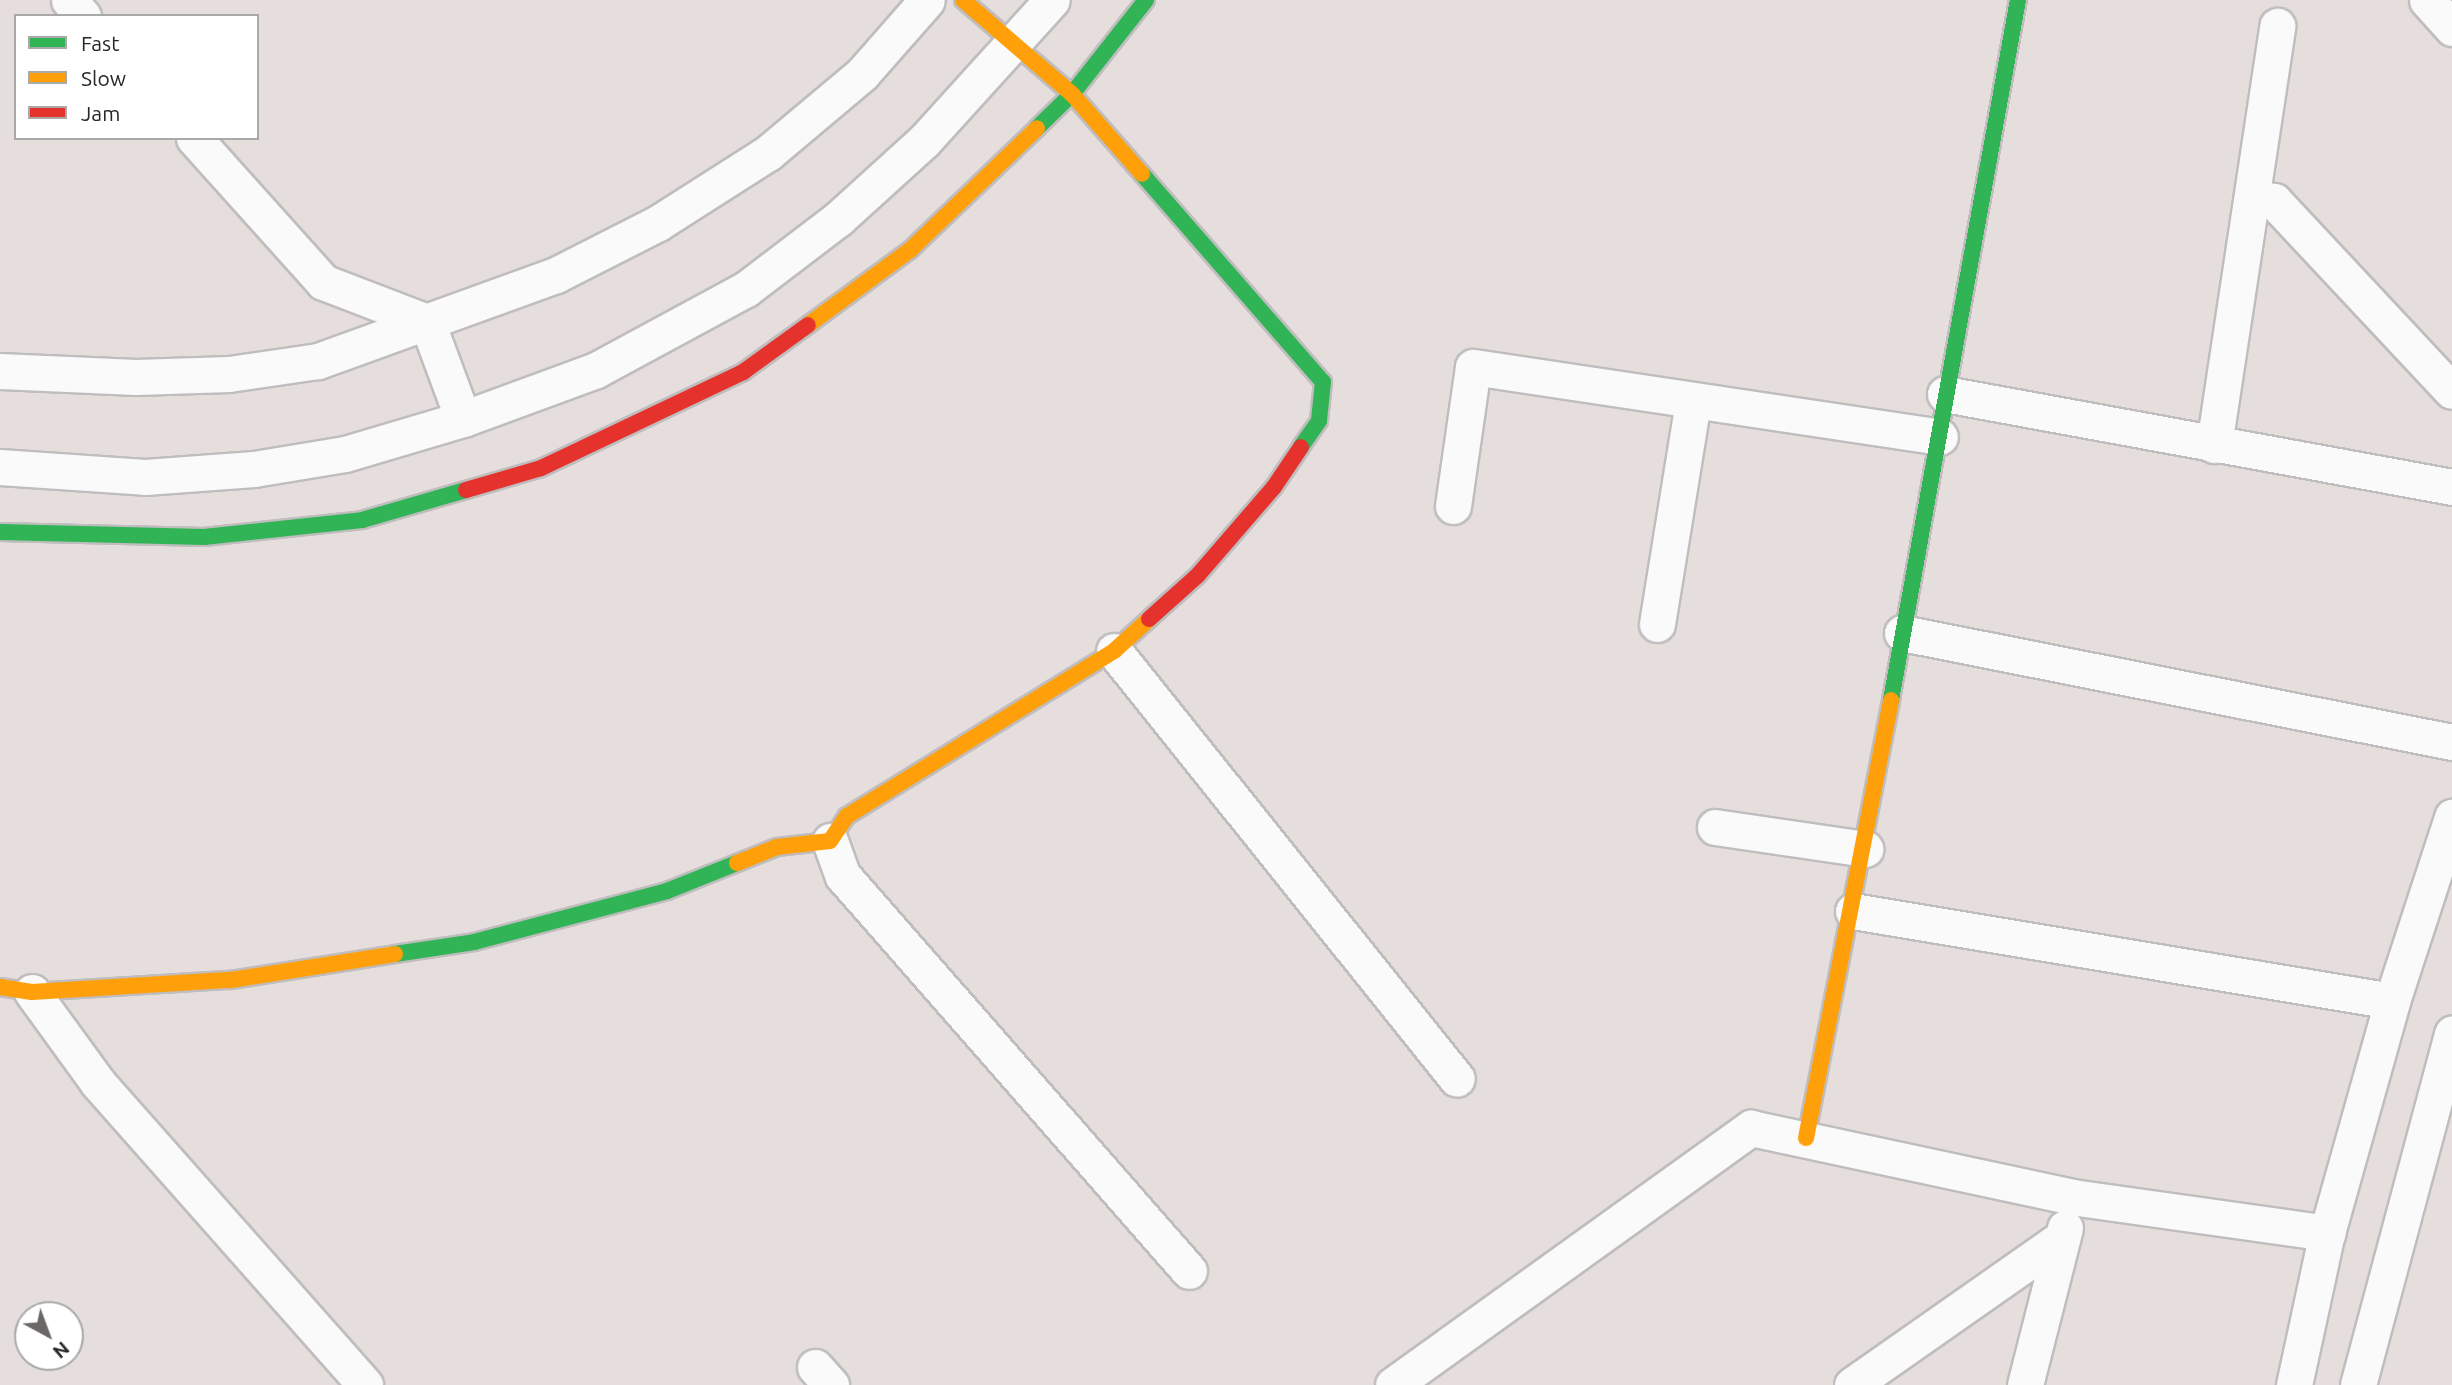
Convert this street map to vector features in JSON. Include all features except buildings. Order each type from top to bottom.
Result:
[{"type":"street","points":[[69,0],[81,14]]},
{"type":"street","points":[[0,371],[136,377],[229,374],[318,361],[556,275],[658,223],[768,153],[862,74],[927,0]]},
{"type":"street","points":[[16,990],[231,980],[474,942],[667,891],[777,848],[830,841],[847,816],[1114,651],[1198,575],[1274,487],[1319,421],[1324,382],[1072,94],[963,0]]},
{"type":"street","points":[[0,467],[145,477],[254,469],[345,454],[463,419],[596,370],[746,289],[838,219],[924,141],[1015,45],[1052,0]]},
{"type":"street","points":[[0,531],[204,537],[362,520],[541,468],[743,372],[910,250],[1072,94],[1146,0]]},
{"type":"street","points":[[1806,1138],[1865,849],[2018,0]]},
{"type":"street","points":[[2427,0],[2452,28]]},
{"type":"street","points":[[2214,445],[2277,26]]},
{"type":"street","points":[[196,140],[323,282],[427,322],[463,419]]},
{"type":"street","points":[[2253,199],[2274,201],[2452,391]]},
{"type":"street","points":[[1453,506],[1473,367],[1940,437]]},
{"type":"street","points":[[1945,394],[2452,487]]},
{"type":"street","points":[[1657,624],[1693,402]]},
{"type":"street","points":[[1902,633],[2452,742]]},
{"type":"street","points":[[1114,651],[1457,1079]]},
{"type":"street","points":[[2294,1385],[2327,1233],[2392,1001],[2452,817]]},
{"type":"street","points":[[1715,827],[1865,849]]},
{"type":"street","points":[[830,841],[843,876],[1189,1272]]},
{"type":"street","points":[[1853,911],[2392,1001]]},
{"type":"street","points":[[16,990],[365,1385]]},
{"type":"street","points":[[2358,1385],[2452,1033]]},
{"type":"street","points":[[1393,1385],[1751,1128],[2072,1197],[2327,1233]]},
{"type":"street","points":[[2025,1385],[2072,1197]]},
{"type":"street","points":[[1852,1385],[2062,1238]]},
{"type":"traffic: fast","points":[[1037,128],[1072,94],[1146,0]]},
{"type":"traffic: fast","points":[[1891,700],[2018,0]]},
{"type":"traffic: fast","points":[[1142,174],[1323,382],[1319,421],[1301,447]]},
{"type":"traffic: fast","points":[[0,532],[204,537],[362,520],[466,490]]},
{"type":"traffic: fast","points":[[395,954],[474,942],[667,891],[737,863]]},
{"type":"traffic: slow","points":[[963,0],[1072,94],[1142,174]]},
{"type":"traffic: slow","points":[[808,325],[910,250],[1037,128]]},
{"type":"traffic: slow","points":[[737,863],[777,847],[830,841],[847,816],[1114,651],[1149,619]]},
{"type":"traffic: slow","points":[[1806,1138],[1891,700]]},
{"type":"traffic: slow","points":[[0,987],[32,992],[231,980],[395,954]]},
{"type":"traffic: jam","points":[[466,490],[541,468],[743,372],[808,325]]},
{"type":"traffic: jam","points":[[1149,619],[1198,575],[1274,487],[1301,447]]}]
